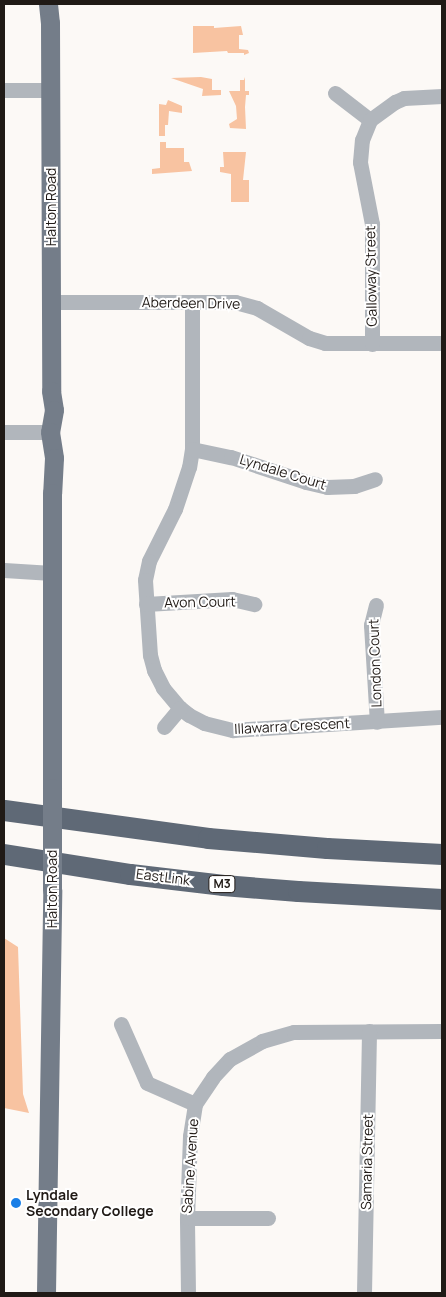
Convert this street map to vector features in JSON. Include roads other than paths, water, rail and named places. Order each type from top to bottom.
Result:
[{"type":"highway","points":[[4,810],[218,839],[442,854]]},
{"type":"highway","name":"EastLink","points":[[4,854],[130,874],[223,884],[315,893],[442,899]]},
{"type":"main road","name":"Halton Road","points":[[46,1293],[52,890],[52,486],[54,458],[46,432],[54,410],[51,391],[50,23],[48,4]]},
{"type":"main road","name":"Halton Road","points":[[50,23],[53,4]]},
{"type":"street","points":[[4,90],[50,90]]},
{"type":"street","points":[[335,93],[370,120],[395,102],[404,98],[442,96]]},
{"type":"street","name":"Galloway Street","points":[[370,120],[359,150],[361,173],[372,224],[372,344]]},
{"type":"street","name":"Aberdeen Drive","points":[[51,302],[248,304],[318,341],[340,344],[442,343]]},
{"type":"street","name":"Illawarra Crescent","points":[[192,303],[192,449],[185,482],[178,502],[149,561],[145,580],[152,664],[163,688],[180,708],[204,723],[233,730],[442,717]]},
{"type":"street","points":[[4,432],[46,432]]},
{"type":"street","name":"Lyndale Court","points":[[192,449],[231,457],[306,482],[328,487],[354,486],[374,479]]},
{"type":"street","points":[[4,570],[52,573]]},
{"type":"street","name":"Avon Court","points":[[146,604],[232,599],[254,604]]},
{"type":"street","name":"London Court","points":[[376,605],[371,625],[377,722]]},
{"type":"street","points":[[164,727],[180,708]]},
{"type":"street","points":[[121,1024],[147,1083],[195,1104]]},
{"type":"street","name":"Samaria Street","points":[[364,1293],[369,1031]]},
{"type":"street","name":"Sabine Avenue","points":[[188,1293],[187,1218],[190,1136],[195,1104],[213,1077],[230,1059],[262,1041],[294,1032],[442,1031]]},
{"type":"street","points":[[187,1218],[268,1218]]},
{"type":"place","name":"Lyndale Secondary College","points":[[16,1203]]}]
